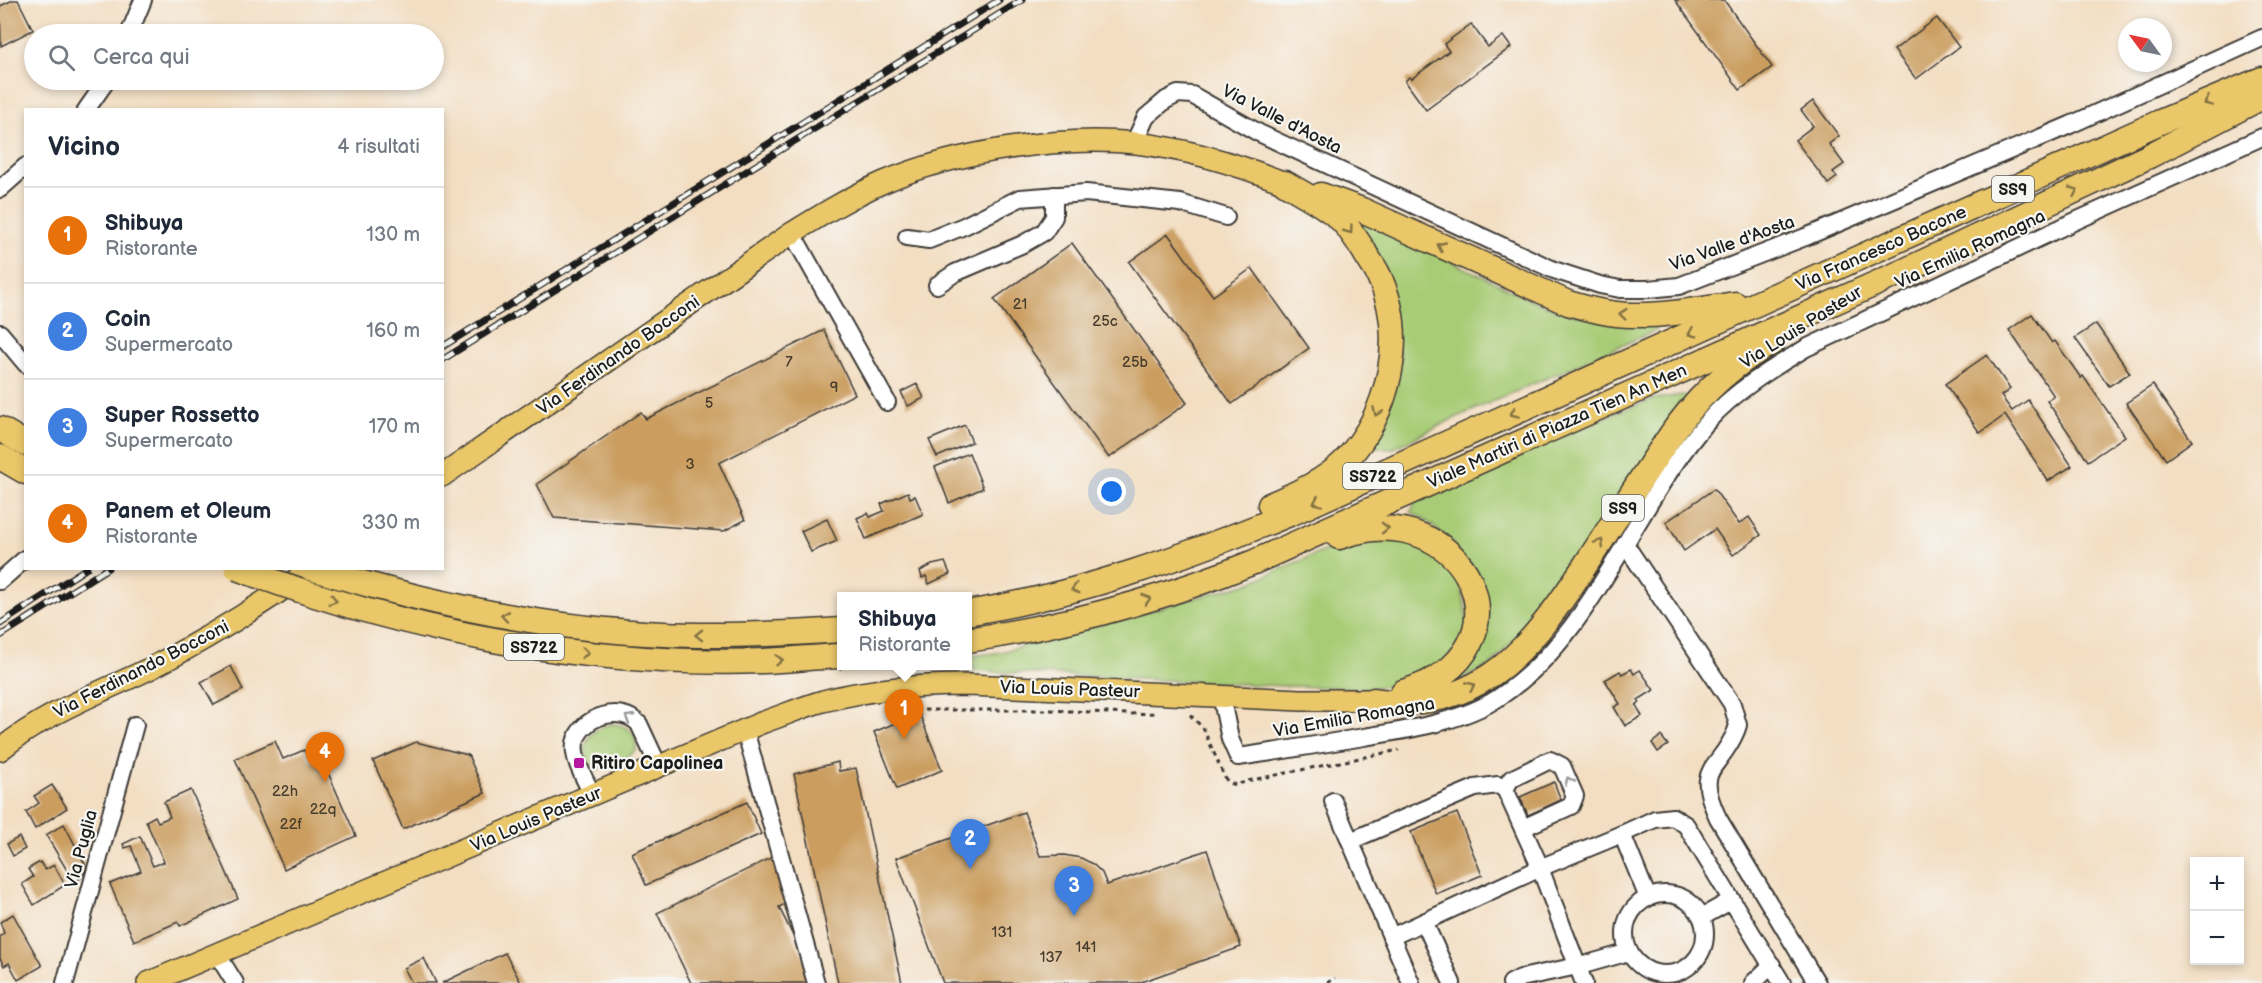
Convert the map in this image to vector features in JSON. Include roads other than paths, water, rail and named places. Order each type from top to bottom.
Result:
[{"type":"highway","name":"Via Francesco Bacone","points":[[1764,300],[2160,122],[2262,79]]},
{"type":"highway","name":"Via Francesco Bacone","points":[[1868,286],[2149,156],[2262,97]]},
{"type":"highway","points":[[1285,183],[1362,210],[1548,295],[1597,311],[1631,315],[1661,315],[1764,300]]},
{"type":"highway","points":[[1118,576],[1177,543],[1253,513],[1325,477],[1360,443],[1384,394],[1391,366],[1393,337],[1390,314],[1378,274],[1340,218],[1285,183]]},
{"type":"highway","name":"Viale Martiri di Piazza Tien An Men","points":[[972,639],[1108,610],[1209,580],[1868,286]]},
{"type":"highway","name":"Via Louis Pasteur","points":[[1374,700],[1396,704],[1454,693],[1498,671],[1519,654],[1554,613],[1666,442],[1708,390],[1765,346],[1830,313],[1868,286]]},
{"type":"highway","name":"Viale Martiri di Piazza Tien An Men","points":[[972,612],[1030,601],[1118,576],[1203,548],[1292,513],[1764,300]]},
{"type":"highway","points":[[0,429],[24,443]]},
{"type":"highway","points":[[0,458],[24,470]]},
{"type":"highway","name":"SS722","points":[[1209,580],[1255,571],[1351,533],[1370,528],[1397,528],[1418,533],[1450,553],[1471,580],[1476,595],[1478,610],[1472,639],[1458,663],[1431,683],[1374,700]]},
{"type":"highway","name":"SS722","points":[[243,570],[349,605],[488,640],[623,657],[763,661],[837,656]]},
{"type":"highway","name":"SS722","points":[[319,570],[430,601],[505,616],[579,627],[662,634],[709,635],[837,630]]},
{"type":"main road","name":"Via Ferdinando Bocconi","points":[[444,476],[792,233],[848,199],[925,166],[969,155],[1050,143],[1134,143],[1226,161],[1285,183]]},
{"type":"main road","name":"Via Ferdinando Bocconi","points":[[0,750],[27,730],[70,704],[152,667],[223,628],[309,570]]},
{"type":"main road","name":"Via Louis Pasteur","points":[[148,983],[745,730],[838,698],[939,685],[1300,700],[1374,700]]},
{"type":"street","points":[[133,24],[143,0]]},
{"type":"street","name":"Via Valle d'Aosta","points":[[1134,143],[1146,117],[1166,100],[1178,94],[1192,95],[1260,133],[1554,270],[1600,285],[1620,289],[1648,290],[1678,286],[1798,241],[2070,125],[2262,38]]},
{"type":"street","points":[[87,108],[100,90]]},
{"type":"street","name":"Via Emilia Romagna","points":[[1221,695],[1230,739],[1238,757],[1411,729],[1462,715],[1497,699],[1523,679],[1564,637],[1681,455],[1709,420],[1742,390],[1775,366],[1806,348],[2071,222],[2262,137]]},
{"type":"street","points":[[0,189],[24,168]]},
{"type":"street","points":[[907,237],[929,240],[1020,198],[1054,195],[1086,193],[1180,203],[1226,217]]},
{"type":"street","points":[[937,285],[955,273],[1023,244],[1044,232],[1054,217],[1054,195]]},
{"type":"street","points":[[792,233],[887,402]]},
{"type":"street","points":[[0,333],[24,362]]},
{"type":"street","points":[[1625,544],[1732,704],[1738,725],[1711,771],[1707,789],[1709,796],[1718,818],[1817,983]]},
{"type":"street","points":[[0,581],[24,560]]},
{"type":"street","points":[[593,796],[576,757],[575,743],[585,727],[598,718],[615,713],[625,714],[634,719],[639,724],[659,767]]},
{"type":"street","name":"Via Puglia","points":[[64,983],[135,725]]},
{"type":"street","points":[[745,730],[816,983]]},
{"type":"street","points":[[1505,789],[1511,778],[1550,760],[1562,766],[1575,796],[1571,806],[1523,828]]},
{"type":"street","points":[[1350,841],[1475,788],[1498,784],[1505,789],[1523,828],[1584,983]]},
{"type":"street","points":[[1333,801],[1411,983]]},
{"type":"street","points":[[1391,937],[1540,868],[1655,819],[1673,818],[1686,825],[1782,983]]},
{"type":"street","points":[[1622,834],[1648,898]]},
{"type":"street","points":[[1668,894],[1679,896],[1696,908],[1701,917],[1705,930],[1704,943],[1699,955],[1682,977],[1656,974],[1645,969],[1629,952],[1625,940],[1630,915],[1648,898],[1668,894]]},
{"type":"street","points":[[1701,917],[1732,900]]},
{"type":"street","points":[[1424,922],[1452,983]]},
{"type":"street","points":[[1511,983],[1521,978],[1579,966],[1629,952]]},
{"type":"street","points":[[217,954],[235,983]]},
{"type":"street","points":[[1752,983],[1772,965]]},
{"type":"railway","points":[[444,346],[999,0]]},
{"type":"railway","points":[[444,359],[1022,0]]},
{"type":"railway","points":[[0,624],[84,570]]},
{"type":"railway","points":[[0,636],[105,570]]},
{"type":"place","name":"Shibuya","points":[[904,739]]},
{"type":"place","name":"Ritiro Capolinea","points":[[579,763]]},
{"type":"place","name":"Panem et Oleum","points":[[325,782]]},
{"type":"place","name":"Coin","points":[[970,869]]},
{"type":"place","name":"Super Rossetto","points":[[1074,916]]}]
